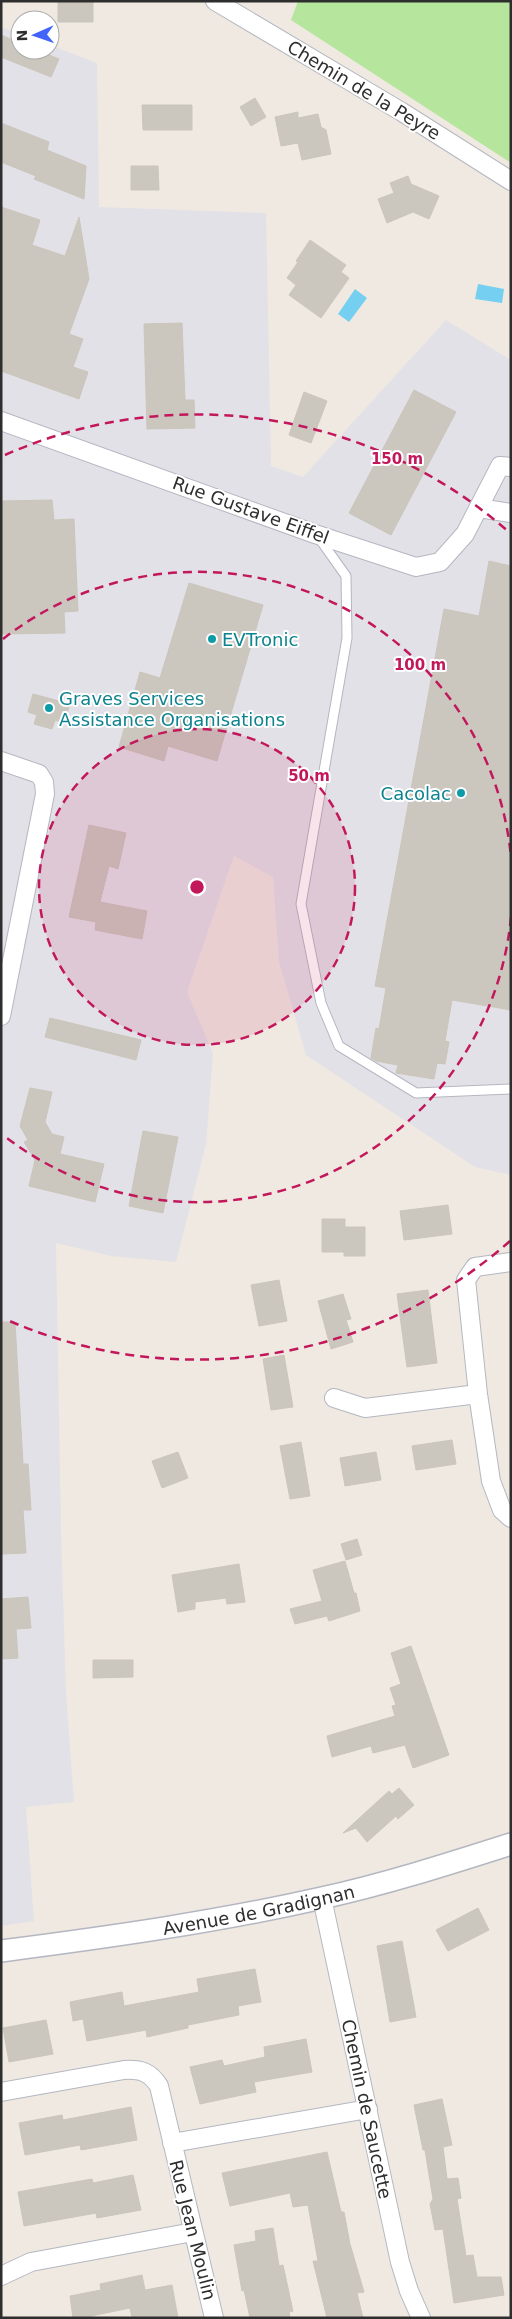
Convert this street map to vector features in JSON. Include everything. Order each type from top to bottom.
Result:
[{"type":"street","name":"Chemin de la Peyre","points":[[216,1],[402,112],[511,181]]},
{"type":"street","name":"Rue Gustave Eiffel","points":[[1,421],[316,534],[416,567],[440,562],[466,534],[500,466],[511,467]]},
{"type":"street","points":[[479,508],[511,514]]},
{"type":"street","points":[[1,761],[39,774],[44,782],[44,794],[1,1016]]},
{"type":"street","points":[[511,1262],[475,1267],[466,1280],[478,1394],[491,1481],[502,1510],[511,1518]]},
{"type":"street","points":[[334,1398],[365,1408],[478,1394]]},
{"type":"street","name":"Avenue de Gradignan","points":[[1,1951],[154,1931],[322,1898],[416,1874],[511,1844]]},
{"type":"street","name":"Chemin de Saucette","points":[[322,1898],[400,2262],[409,2291],[421,2318]]},
{"type":"street","name":"Rue Jean Moulin","points":[[1,2092],[124,2070],[144,2071],[153,2077],[159,2086],[214,2318]]},
{"type":"street","points":[[172,2143],[368,2110]]},
{"type":"street","points":[[1,2276],[31,2262],[193,2232]]},
{"type":"lane","points":[[316,534],[346,576],[347,620],[347,638],[301,904],[321,1003],[339,1046],[416,1093],[511,1089]]},
{"type":"shaded area","points":[[1,27],[10,30],[10,60],[60,60],[60,49],[97,63],[99,207],[266,213],[271,466],[303,477],[446,320],[511,360],[511,1175],[475,1167],[306,1055],[279,962],[273,877],[234,856],[187,992],[213,1053],[206,1144],[176,1262],[111,1256],[56,1243],[66,1693],[74,1802],[26,1807],[34,1921],[1,1926]]},
{"type":"green space","points":[[298,1],[511,1],[511,163],[291,20]]},
{"type":"water","points":[[478,284],[504,289],[502,303],[475,299]]},
{"type":"water","points":[[355,289],[367,298],[349,322],[338,314]]},
{"type":"building","points":[[58,1],[93,1],[93,22],[60,22],[60,10],[58,10]]},
{"type":"building","points":[[1,35],[10,39],[10,60],[59,60],[51,77],[1,57]]},
{"type":"building","points":[[255,98],[266,117],[251,126],[240,107]]},
{"type":"building","points":[[142,105],[192,105],[192,130],[143,130]]},
{"type":"building","points":[[298,112],[298,118],[318,114],[321,127],[326,130],[331,154],[302,160],[298,143],[281,146],[275,117]]},
{"type":"building","points":[[1,123],[49,142],[47,150],[86,166],[84,199],[34,179],[36,176],[1,162]]},
{"type":"building","points":[[131,166],[158,166],[159,190],[131,190]]},
{"type":"building","points":[[408,176],[411,184],[439,196],[429,219],[413,212],[387,223],[378,199],[394,193],[390,183]]},
{"type":"building","points":[[1,207],[40,220],[32,245],[65,256],[79,217],[89,279],[69,334],[83,339],[73,367],[88,372],[79,399],[1,371]]},
{"type":"building","points":[[310,240],[346,265],[341,272],[349,278],[321,318],[289,295],[296,285],[287,278]]},
{"type":"building","points":[[182,323],[185,400],[194,400],[195,428],[147,429],[144,324]]},
{"type":"building","points":[[414,390],[456,412],[391,535],[349,513]]},
{"type":"building","points":[[304,392],[327,401],[311,443],[289,435]]},
{"type":"building","points":[[52,500],[54,520],[74,519],[78,611],[64,612],[65,633],[1,634],[1,501]]},
{"type":"building","name":"Cacolac","points":[[489,561],[511,566],[511,1010],[452,1000],[445,1041],[449,1042],[445,1064],[437,1063],[434,1079],[396,1073],[398,1065],[376,1061],[371,1058],[376,1028],[379,1029],[386,988],[375,986],[444,609],[479,616]]},
{"type":"building","name":"EVTronic","points":[[189,583],[263,605],[217,761],[168,746],[164,761],[119,747],[140,672],[160,678]]},
{"type":"building","name":"Graves Services Assistance Organisations","points":[[33,694],[70,704],[64,723],[55,720],[52,729],[34,724],[37,715],[28,712]]},
{"type":"building","points":[[89,825],[126,833],[118,869],[109,866],[100,902],[147,911],[142,939],[95,930],[96,922],[69,917]]},
{"type":"building","points":[[50,1018],[141,1040],[136,1060],[45,1037]]},
{"type":"building","points":[[30,1088],[52,1092],[45,1122],[52,1134],[64,1137],[60,1154],[104,1164],[95,1202],[29,1186],[35,1160],[24,1142],[28,1140],[20,1126]]},
{"type":"building","points":[[143,1131],[178,1137],[163,1213],[129,1206]]},
{"type":"building","points":[[448,1205],[452,1234],[404,1240],[400,1211]]},
{"type":"building","points":[[322,1219],[345,1219],[345,1227],[365,1227],[365,1256],[344,1256],[344,1252],[322,1252]]},
{"type":"building","points":[[279,1280],[287,1321],[259,1326],[251,1285]]},
{"type":"building","points":[[428,1290],[437,1363],[407,1367],[397,1294]]},
{"type":"building","points":[[343,1294],[351,1319],[346,1320],[353,1342],[331,1349],[318,1301]]},
{"type":"building","points":[[1,1322],[15,1322],[23,1464],[28,1464],[31,1510],[23,1510],[26,1553],[1,1554]]},
{"type":"building","points":[[284,1355],[293,1407],[271,1410],[263,1359]]},
{"type":"building","points":[[452,1440],[456,1464],[416,1470],[412,1446]]},
{"type":"building","points":[[301,1442],[310,1496],[290,1499],[280,1446]]},
{"type":"building","points":[[178,1452],[188,1478],[162,1488],[152,1461]]},
{"type":"building","points":[[376,1452],[381,1480],[345,1486],[340,1458]]},
{"type":"building","points":[[357,1539],[362,1555],[346,1560],[341,1544]]},
{"type":"building","points":[[345,1561],[360,1611],[329,1621],[327,1616],[295,1624],[290,1609],[322,1601],[313,1570]]},
{"type":"building","points":[[239,1564],[245,1602],[227,1604],[226,1598],[195,1602],[195,1609],[178,1612],[172,1575]]},
{"type":"building","points":[[28,1597],[31,1628],[16,1629],[18,1658],[1,1659],[1,1599]]},
{"type":"building","points":[[411,1646],[449,1755],[413,1768],[405,1745],[373,1753],[371,1746],[332,1757],[327,1736],[395,1716],[392,1706],[396,1705],[390,1688],[401,1684],[391,1653]]},
{"type":"building","points":[[93,1660],[133,1660],[133,1677],[93,1678]]},
{"type":"building","points":[[399,1788],[414,1805],[398,1819],[396,1816],[367,1842],[356,1828],[343,1833],[389,1791],[392,1794]]},
{"type":"building","points":[[478,1908],[489,1930],[448,1951],[436,1930]]},
{"type":"building","points":[[402,1941],[416,2017],[390,2022],[377,1946]]},
{"type":"building","points":[[255,1969],[261,2002],[238,2006],[239,2015],[188,2025],[188,2028],[147,2037],[146,2030],[87,2041],[83,2019],[73,2021],[70,2002],[122,1992],[124,2006],[199,1992],[197,1979]]},
{"type":"building","points":[[46,2020],[53,2054],[9,2062],[3,2028]]},
{"type":"building","points":[[306,2039],[312,2072],[254,2082],[256,2092],[200,2104],[190,2067],[222,2060],[224,2066],[265,2057],[264,2047]]},
{"type":"building","points":[[442,2099],[452,2145],[443,2147],[447,2179],[458,2178],[461,2198],[457,2199],[466,2256],[473,2255],[477,2277],[501,2277],[504,2295],[454,2303],[443,2229],[435,2230],[430,2204],[433,2199],[425,2150],[423,2150],[414,2105]]},
{"type":"building","points":[[131,2107],[137,2140],[81,2150],[80,2145],[25,2155],[19,2123],[62,2115],[63,2120]]},
{"type":"building","points":[[327,2152],[341,2212],[344,2212],[350,2244],[364,2292],[357,2293],[363,2318],[327,2318],[313,2261],[318,2261],[308,2205],[293,2207],[290,2193],[230,2206],[222,2173]]},
{"type":"building","points":[[133,2175],[141,2210],[97,2218],[96,2213],[24,2226],[18,2192],[92,2179],[93,2183]]},
{"type":"building","points":[[273,2228],[279,2266],[283,2265],[293,2311],[289,2312],[290,2318],[250,2318],[244,2290],[242,2291],[234,2245],[256,2241],[255,2231]]},
{"type":"building","points":[[142,2275],[145,2290],[172,2285],[178,2318],[132,2318],[130,2308],[91,2316],[91,2318],[73,2318],[70,2296],[101,2290],[100,2284]]},
{"type":"place","name":"EVTronic","points":[[212,639]]},
{"type":"place","name":"Graves Services Assistance Organisations","points":[[49,708]]},
{"type":"place","name":"Cacolac","points":[[461,793]]}]
